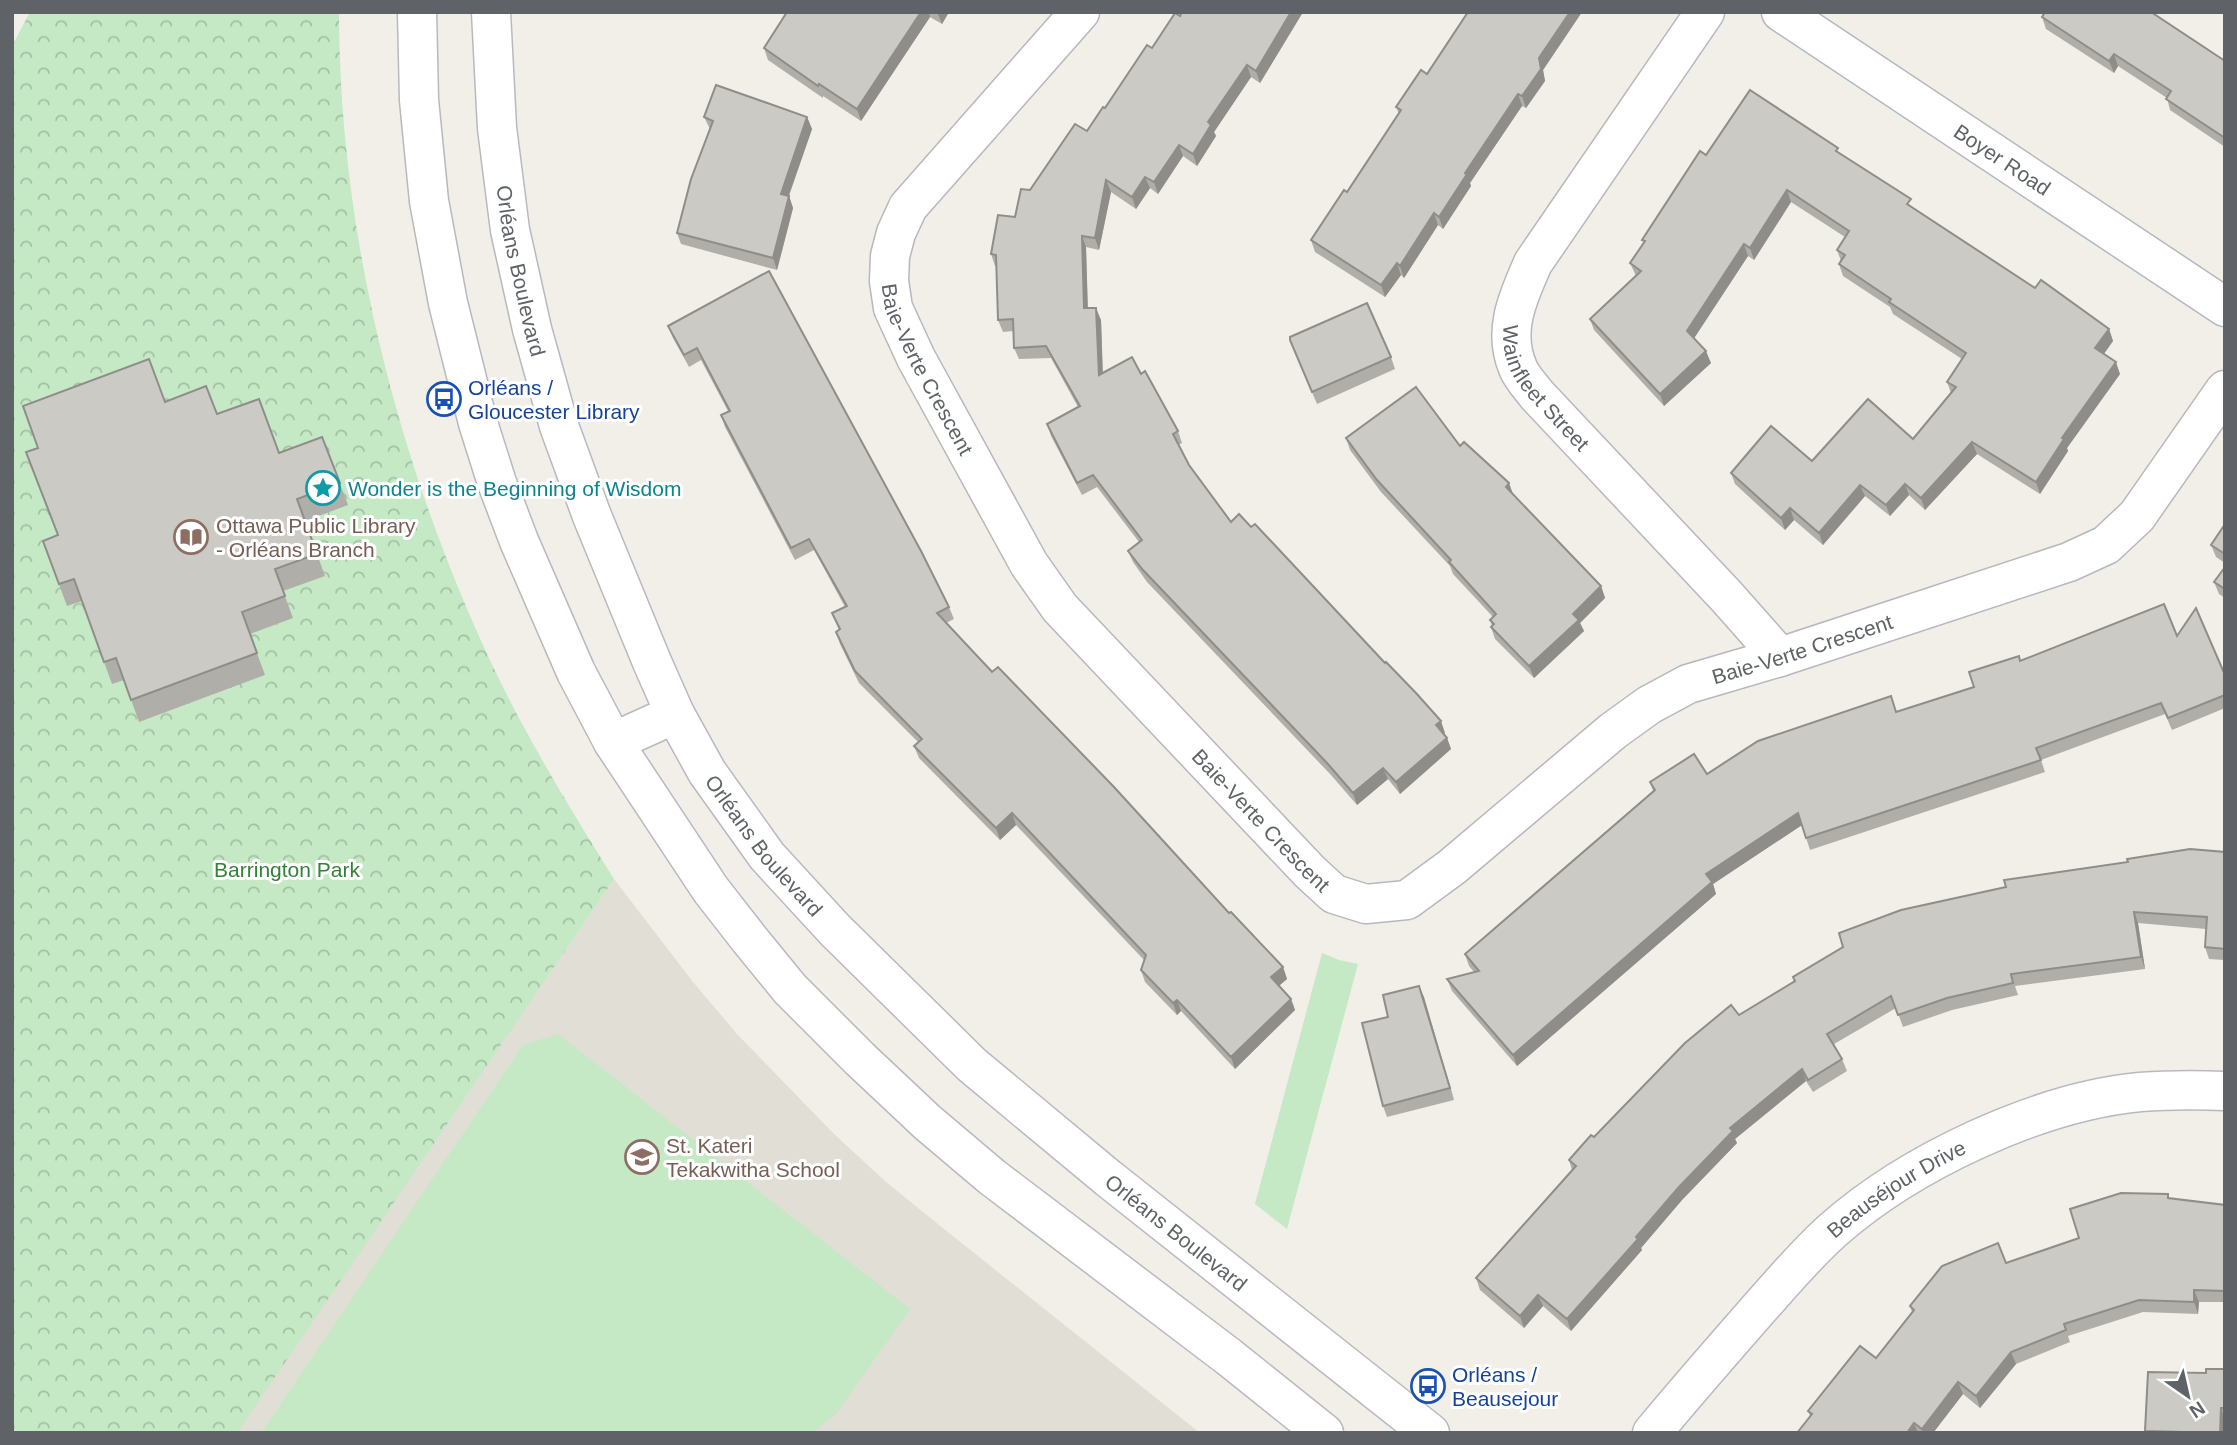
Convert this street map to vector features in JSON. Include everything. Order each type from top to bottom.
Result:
[{"type":"street","points":[[417,12],[419,100],[429,201],[448,303],[478,423],[519,541],[576,672],[613,742],[712,890],[750,940],[790,989],[860,1059],[926,1122],[992,1177],[1219,1349],[1324,1433]]},
{"type":"street","name":"Orléans Boulevard","points":[[491,12],[499,141],[510,230],[532,329],[564,439],[597,529],[675,714],[707,772],[767,856],[835,930],[972,1065],[1108,1178],[1430,1433]]},
{"type":"street","name":"Baie-Verte Crescent","points":[[1080,12],[908,207],[896,233],[890,256],[889,281],[893,308],[916,358],[1029,564],[1060,608],[1310,872],[1335,894],[1366,904],[1407,900],[1452,867],[1613,731],[1649,705],[1688,684],[1780,657],[2069,562],[2106,545],[2137,516],[2225,390]]},
{"type":"street","name":"Wainfleet Street","points":[[1705,12],[1533,263],[1516,301],[1511,336],[1518,369],[1537,396],[1780,657]]},
{"type":"street","name":"Boyer Road","points":[[1781,12],[2225,307]]},
{"type":"street","points":[[613,742],[675,714]]},
{"type":"street","name":"Beauséjour Drive","points":[[1652,1433],[1796,1266],[1832,1230],[1872,1199],[1951,1151],[2040,1114],[2089,1101],[2138,1093],[2225,1091]]},
{"type":"shaded area","name":"St. Kateri Tekakwitha School","points":[[614,879],[693,982],[737,1034],[834,1134],[885,1181],[1200,1433],[236,1433]]},
{"type":"green space","name":"Barrington Park","points":[[30,12],[339,12],[342,97],[350,183],[363,268],[405,437],[432,519],[463,599],[498,677],[568,805],[614,879],[237,1433],[12,1433],[12,46]]},
{"type":"green space","points":[[1322,953],[1358,964],[1287,1229],[1255,1204]]},
{"type":"green space","name":"St. Kateri Tekakwitha School","points":[[558,1034],[910,1309],[836,1414],[812,1433],[261,1433],[523,1045]]},
{"type":"building","points":[[787,12],[921,12],[857,109],[819,84],[818,86],[764,48]]},
{"type":"building","points":[[1182,12],[1291,12],[1256,71],[1247,65],[1208,122],[1211,125],[1193,154],[1179,145],[1154,182],[1145,177],[1132,197],[1106,180],[1095,238],[1082,236],[1084,308],[1096,308],[1099,375],[1132,357],[1141,374],[1145,371],[1178,431],[1173,434],[1189,465],[1231,522],[1239,514],[1251,527],[1255,524],[1441,721],[1436,725],[1447,738],[1396,782],[1383,768],[1353,793],[1128,551],[1142,540],[1093,475],[1077,483],[1047,424],[1080,406],[1046,346],[1014,348],[1013,319],[998,320],[996,255],[991,254],[998,215],[1015,217],[1021,189],[1030,190],[1075,124],[1087,131],[1147,45],[1152,48],[1175,13],[1180,16]]},
{"type":"building","points":[[1468,12],[1570,12],[1539,58],[1541,69],[1522,96],[1518,94],[1439,217],[1434,213],[1400,266],[1397,263],[1381,285],[1311,240],[1344,190],[1347,192],[1401,110],[1396,107],[1421,70],[1427,74]]},
{"type":"building","points":[[2045,12],[2151,12],[2225,61],[2225,138],[2166,99],[2171,91],[2114,54],[2109,61],[2042,17]]},
{"type":"building","points":[[716,85],[807,117],[781,194],[789,196],[773,258],[677,233],[691,179],[713,121],[704,117]]},
{"type":"building","points":[[1750,90],[1838,148],[1836,151],[1911,199],[1907,204],[2035,288],[2041,280],[2109,329],[2095,348],[2116,362],[2062,438],[2064,439],[2036,482],[1972,442],[1921,498],[1905,484],[1886,505],[1860,485],[1819,533],[1790,508],[1781,518],[1731,473],[1771,426],[1812,461],[1868,399],[1913,439],[1956,387],[1947,382],[1966,353],[1889,302],[1891,299],[1839,264],[1845,255],[1837,250],[1849,231],[1787,190],[1750,248],[1744,244],[1687,331],[1706,351],[1660,394],[1590,319],[1641,271],[1630,263],[1645,241],[1642,240],[1700,151],[1706,155]]},
{"type":"building","points":[[769,271],[949,607],[937,613],[992,672],[998,667],[1283,967],[1271,977],[1291,999],[1231,1057],[1177,1000],[1173,1003],[1141,970],[1146,955],[1012,813],[996,828],[914,746],[922,739],[855,671],[836,632],[840,629],[832,613],[847,606],[809,539],[791,548],[721,415],[730,411],[697,348],[684,355],[668,326]]},
{"type":"building","points":[[1367,303],[1391,357],[1312,392],[1290,337]]},
{"type":"building","name":"Ottawa Public Library - Orléans Branch","points":[[149,359],[165,402],[206,386],[217,414],[259,399],[279,453],[322,437],[340,483],[297,499],[317,554],[275,569],[285,596],[242,612],[257,653],[131,700],[116,658],[104,662],[74,579],[59,584],[43,541],[58,535],[26,452],[38,448],[23,406]]},
{"type":"building","points":[[1416,387],[1460,446],[1464,442],[1509,483],[1506,487],[1601,586],[1573,614],[1579,620],[1529,666],[1491,627],[1494,624],[1490,620],[1496,614],[1449,562],[1451,560],[1377,480],[1346,438]]},
{"type":"building","points":[[2225,524],[2225,554],[2211,545]]},
{"type":"building","points":[[2225,567],[2225,589],[2214,582]]},
{"type":"building","points":[[2164,604],[2177,636],[2196,608],[2225,675],[2225,695],[2168,718],[2161,703],[2036,748],[2041,760],[1806,838],[1798,813],[1706,874],[1712,882],[1513,1055],[1447,979],[1479,971],[1465,954],[1655,790],[1650,782],[1694,754],[1707,774],[1758,741],[1891,696],[1896,712],[1974,687],[1969,672],[2019,656],[2020,661]]},
{"type":"building","points":[[2190,849],[2225,852],[2225,949],[2205,947],[2207,917],[2134,912],[2141,957],[2011,974],[2013,983],[1947,998],[1898,1015],[1891,996],[1827,1034],[1842,1059],[1808,1080],[1802,1069],[1730,1128],[1733,1131],[1678,1188],[1636,1237],[1638,1239],[1567,1319],[1538,1295],[1520,1316],[1476,1278],[1576,1166],[1569,1160],[1591,1135],[1594,1137],[1685,1043],[1731,1005],[1739,1015],[1795,981],[1793,977],[1843,947],[1839,933],[1901,910],[2006,887],[2004,880],[2128,862],[2127,859]]},
{"type":"building","points":[[1419,986],[1450,1088],[1383,1106],[1362,1023],[1388,1017],[1383,995]]},
{"type":"building","points":[[2121,1193],[2168,1194],[2168,1198],[2225,1205],[2225,1291],[2194,1290],[2194,1302],[2139,1300],[2064,1324],[2066,1330],[2011,1352],[1976,1396],[1958,1382],[1922,1429],[1914,1423],[1907,1433],[1797,1433],[1812,1414],[1808,1411],[1860,1346],[1876,1358],[1914,1310],[1910,1306],[1942,1266],[1998,1243],[2006,1263],[2079,1238],[2070,1209]]},
{"type":"building","points":[[2206,1369],[2225,1369],[2225,1408],[2221,1408],[2220,1433],[2145,1431],[2148,1372],[2206,1373]]},
{"type":"place","name":"Orléans / Gloucester Library","points":[[444,399]]},
{"type":"place","name":"Wonder is the Beginning of Wisdom","points":[[323,488]]},
{"type":"place","name":"Ottawa Public Library - Orléans Branch","points":[[191,537]]},
{"type":"place","name":"St. Kateri Tekakwitha School","points":[[642,1157]]},
{"type":"place","name":"Orléans / Beausejour","points":[[1428,1386]]}]
